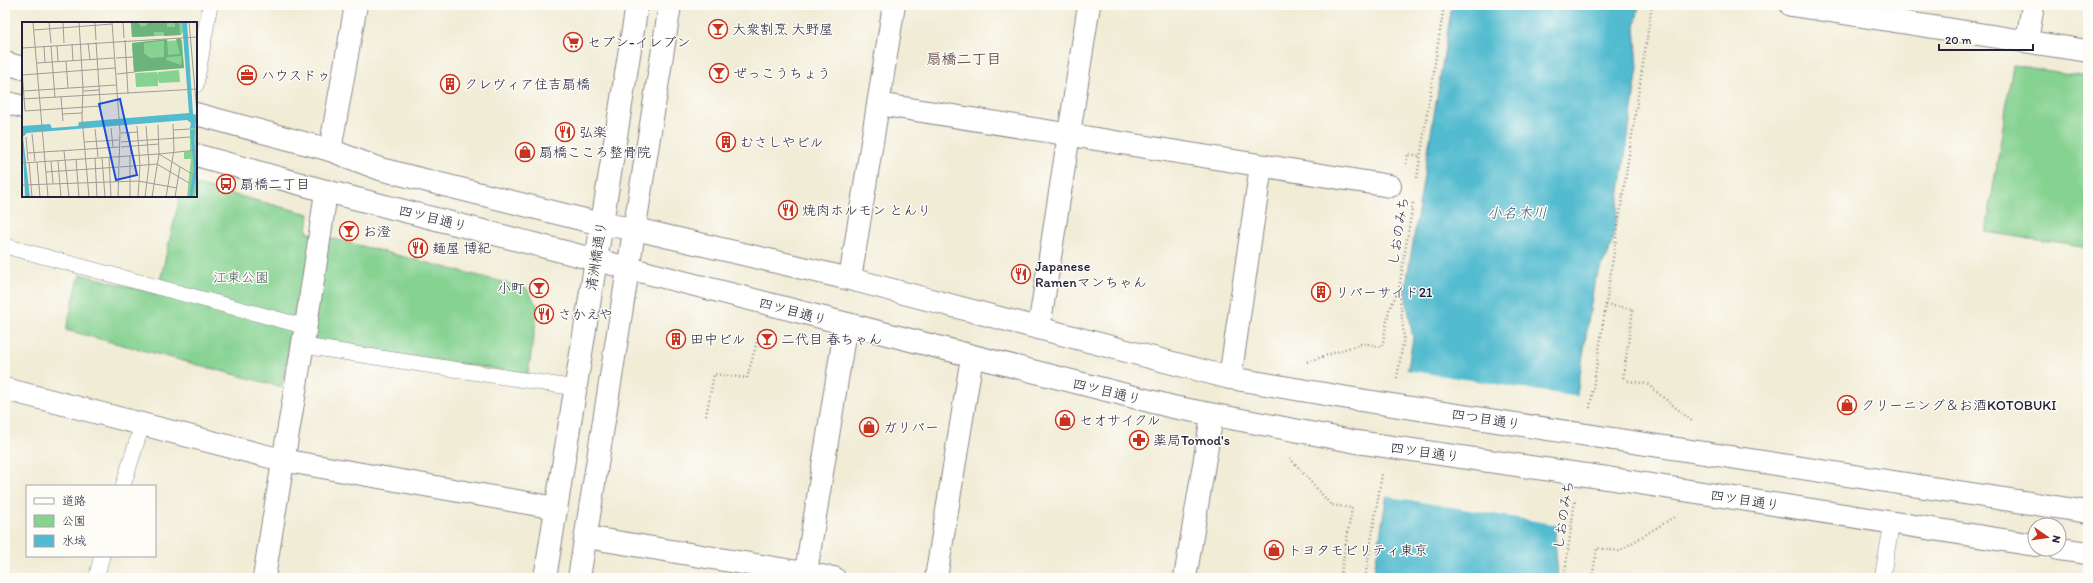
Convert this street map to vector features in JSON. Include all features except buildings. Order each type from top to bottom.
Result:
[{"type":"main road","points":[[330,150],[356,5]]},
{"type":"main road","name":"清洲橋通り","points":[[545,578],[637,5]]},
{"type":"main road","points":[[579,578],[670,5]]},
{"type":"main road","points":[[850,279],[894,5]]},
{"type":"main road","points":[[1039,328],[1089,5]]},
{"type":"main road","points":[[1791,5],[2088,51]]},
{"type":"main road","points":[[2027,41],[2033,5]]},
{"type":"main road","points":[[5,63],[22,68]]},
{"type":"main road","points":[[5,102],[22,107]]},
{"type":"main road","points":[[878,104],[1069,136],[1390,186]]},
{"type":"main road","points":[[197,114],[330,150],[380,169],[601,224],[635,229],[850,279],[1230,378],[1261,166]]},
{"type":"main road","name":"四ツ目通り","points":[[197,155],[326,191],[1212,416],[1357,442],[1607,478],[2027,544]]},
{"type":"main road","points":[[264,578],[282,460],[305,336],[326,191]]},
{"type":"main road","points":[[806,576],[846,324]]},
{"type":"main road","points":[[936,578],[972,356]]},
{"type":"main road","name":"四つ目通り","points":[[1230,378],[1360,400],[2088,512]]},
{"type":"main road","points":[[5,390],[282,460],[556,508]]},
{"type":"main road","points":[[1186,578],[1212,416]]},
{"type":"main road","points":[[586,537],[806,576],[834,578]]},
{"type":"main road","points":[[2067,550],[2088,554]]},
{"type":"lane","points":[[197,78],[210,5]]},
{"type":"lane","points":[[5,246],[305,336],[576,388]]},
{"type":"lane","points":[[123,485],[142,425]]},
{"type":"lane","points":[[1882,578],[1892,523]]},
{"type":"lane","points":[[96,578],[102,557]]},
{"type":"path","name":"しおのみち","points":[[1416,180],[1444,5]]},
{"type":"path","points":[[1589,414],[1652,5]]},
{"type":"path","points":[[1408,154],[1420,156]]},
{"type":"path","name":"しおのみち","points":[[1396,384],[1404,337],[1399,289],[1414,195]]},
{"type":"path","points":[[1307,362],[1363,343],[1382,347],[1389,310],[1399,289]]},
{"type":"path","points":[[1606,305],[1633,309],[1623,380],[1647,384],[1693,422]]},
{"type":"path","points":[[706,416],[714,374],[747,378],[761,325]]},
{"type":"path","points":[[1287,454],[1331,505],[1352,508],[1340,578]]},
{"type":"path","points":[[1365,578],[1383,469]]},
{"type":"path","name":"しおのみち","points":[[1564,578],[1576,500]]},
{"type":"path","points":[[1592,578],[1596,548],[1619,551],[1679,513]]},
{"type":"green space","points":[[2013,65],[2088,77],[2088,248],[1986,232]]},
{"type":"green space","name":"江東公園","points":[[197,185],[309,214],[307,232],[526,288],[538,307],[528,374],[290,338],[282,387],[66,330],[80,274],[157,294],[180,197],[197,197]]},
{"type":"water","name":"小名木川","points":[[1452,5],[1639,5],[1635,27],[1638,67],[1613,240],[1594,284],[1555,537],[1558,578],[1373,578],[1413,338],[1405,291]]},
{"type":"pier","points":[[1406,370],[1579,397],[1559,525],[1385,496]]},
{"type":"place","name":"大衆割烹 大野屋","points":[[718,29]]},
{"type":"place","name":"セブン-イレブン","points":[[573,42]]},
{"type":"place","name":"ぜっこうちょう","points":[[719,73]]},
{"type":"place","name":"ハウスドゥ","points":[[247,75]]},
{"type":"place","name":"クレヴィア住吉扇橋","points":[[450,84]]},
{"type":"place","name":"弘楽","points":[[565,132]]},
{"type":"place","name":"むさしやビル","points":[[726,142]]},
{"type":"place","name":"扇橋こころ整骨院","points":[[525,152]]},
{"type":"place","name":"扇橋二丁目","points":[[226,184]]},
{"type":"place","name":"焼肉ホルモン とんり","points":[[788,210]]},
{"type":"place","name":"お澄","points":[[349,231]]},
{"type":"place","name":"麺屋 博紀","points":[[418,248]]},
{"type":"place","name":"Japanese Ramenマンちゃん","points":[[1021,274]]},
{"type":"place","name":"小町","points":[[539,288]]},
{"type":"place","name":"リバーサイド21","points":[[1321,292]]},
{"type":"place","name":"さかえや","points":[[544,314]]},
{"type":"place","name":"田中ビル","points":[[676,339]]},
{"type":"place","name":"二代目 春ちゃん","points":[[767,339]]},
{"type":"place","name":"クリーニング＆お酒KOTOBUKI","points":[[1847,405]]},
{"type":"place","name":"セオサイクル","points":[[1065,420]]},
{"type":"place","name":"ガリバー","points":[[869,427]]},
{"type":"place","name":"薬局Tomod's","points":[[1139,440]]},
{"type":"place","name":"トヨタモビリティ東京","points":[[1274,550]]},
{"type":"district","name":"扇橋二丁目","points":[[964,59]]}]
